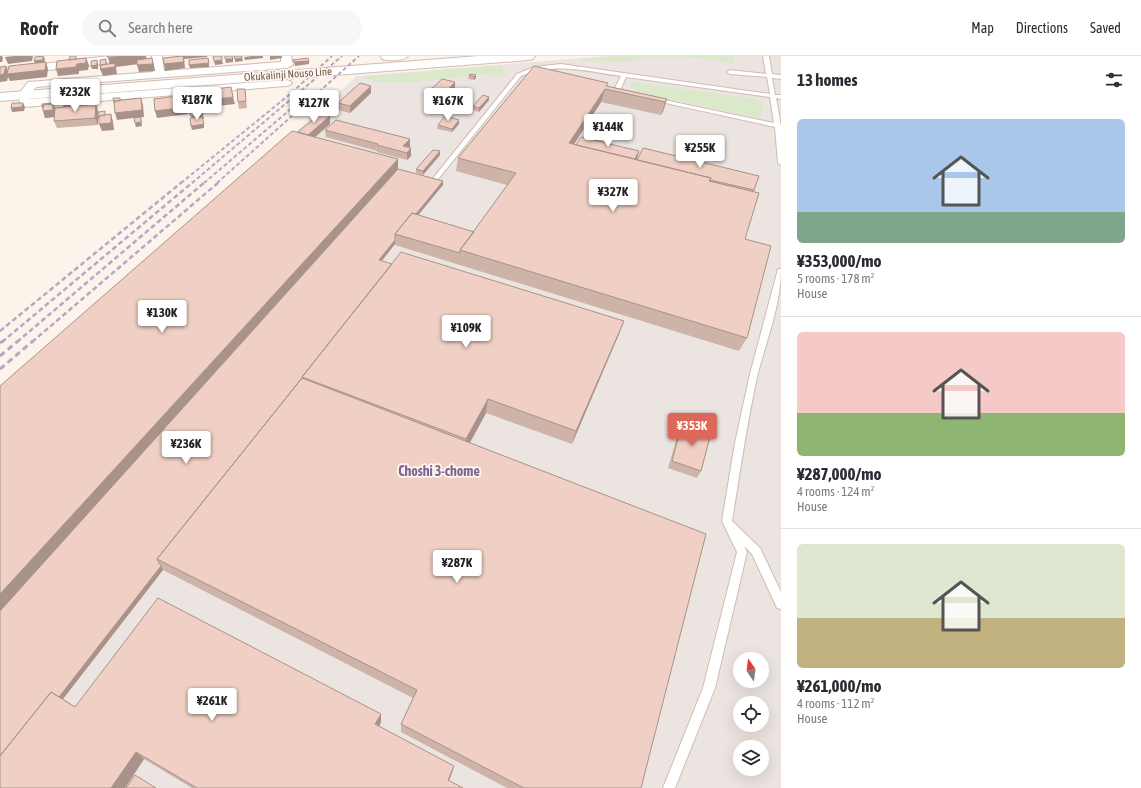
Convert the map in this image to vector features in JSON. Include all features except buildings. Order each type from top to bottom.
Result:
[{"type":"main road","name":"Okukaiinji Nouso Line","points":[[0,97],[529,56]]},
{"type":"street","points":[[0,72],[54,61],[96,62],[124,56]]},
{"type":"street","points":[[158,56],[159,74]]},
{"type":"street","points":[[285,82],[25,103],[24,95],[32,84],[287,65],[286,56]]},
{"type":"street","points":[[386,57],[403,56]]},
{"type":"street","points":[[50,83],[54,61]]},
{"type":"lane","points":[[766,56],[778,126],[781,162]]},
{"type":"lane","points":[[433,182],[519,75],[534,69],[561,66],[582,72],[624,75],[781,97]]},
{"type":"lane","points":[[730,72],[781,77]]},
{"type":"lane","points":[[623,93],[618,88],[624,75]]},
{"type":"lane","points":[[616,92],[633,95]]},
{"type":"lane","points":[[646,98],[778,126]]},
{"type":"lane","points":[[669,788],[709,688],[742,552],[727,521],[740,443],[754,374],[781,271]]},
{"type":"lane","points":[[727,521],[756,552],[781,604]]},
{"type":"path","points":[[283,68],[285,82]]},
{"type":"shaded area","points":[[607,56],[781,56],[781,788],[0,788],[0,401],[357,76]]},
{"type":"green space","points":[[619,56],[733,56],[733,63],[690,57],[640,57],[628,62],[580,61],[583,59]]},
{"type":"green space","points":[[501,65],[503,75],[497,76],[482,74],[403,82],[373,81],[363,77]]},
{"type":"green space","points":[[633,82],[756,99],[763,104],[762,117],[755,117],[639,92],[630,87]]},
{"type":"railway","points":[[181,183],[289,95],[332,56]]},
{"type":"railway","points":[[192,183],[342,56]]},
{"type":"railway","points":[[217,183],[359,56]]},
{"type":"railway","points":[[204,183],[306,96]]},
{"type":"railway","points":[[0,331],[182,182]]},
{"type":"railway","points":[[2,342],[193,182]]},
{"type":"railway","points":[[17,342],[205,182]]},
{"type":"railway","points":[[32,342],[219,182]]},
{"type":"railway","points":[[0,356],[18,341]]},
{"type":"railway","points":[[0,369],[33,341]]},
{"type":"district","name":"Choshi 3-chome","points":[[439,471]]}]
